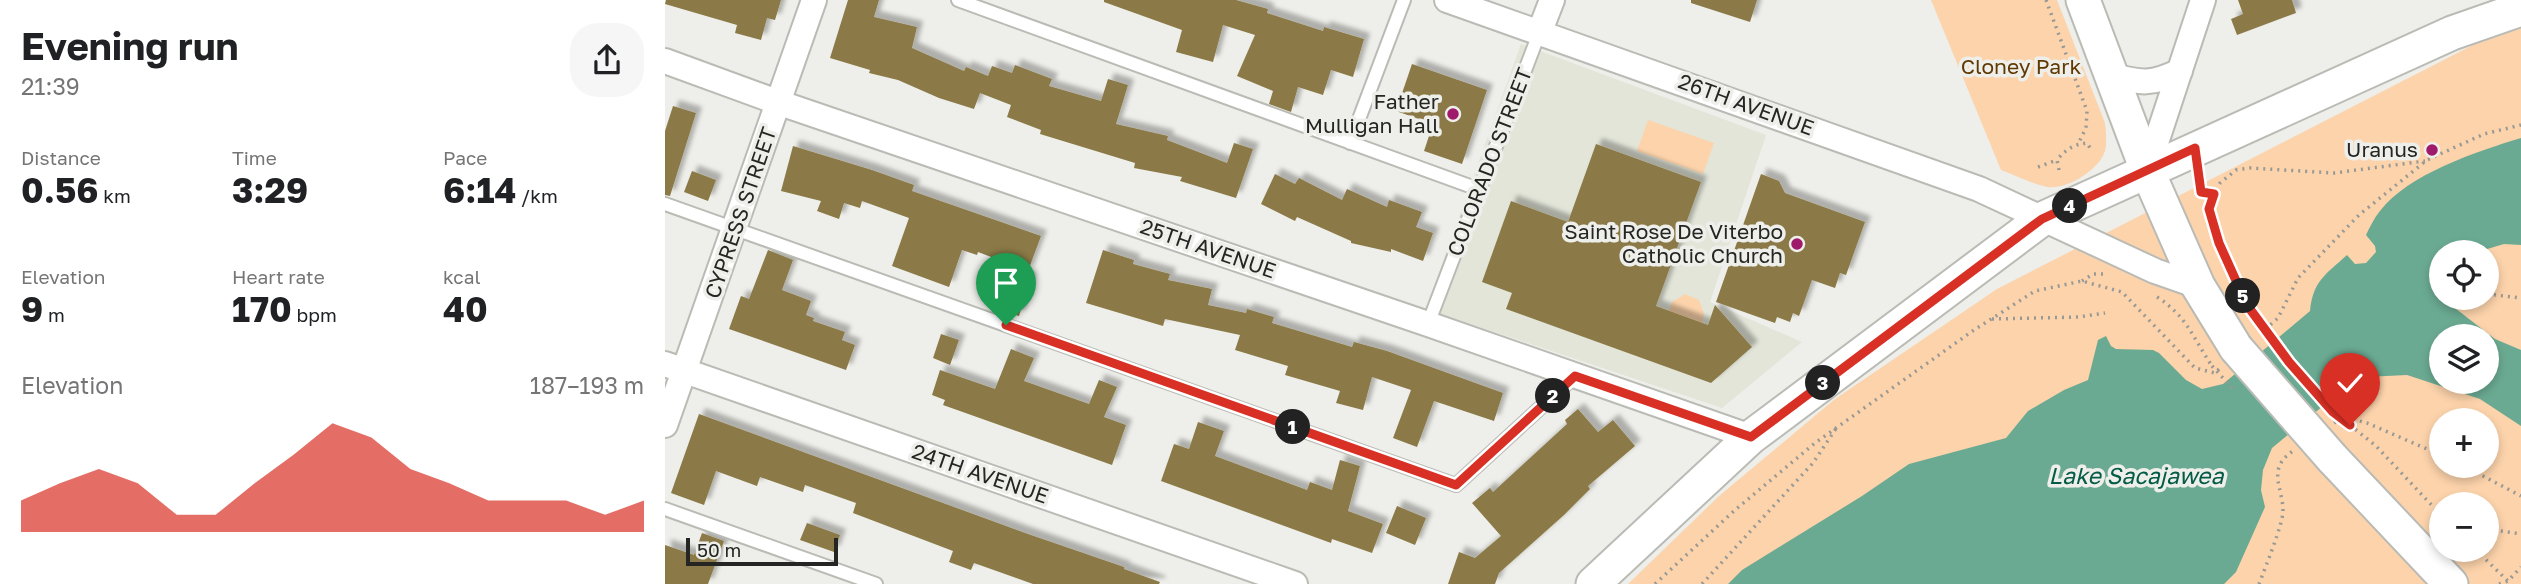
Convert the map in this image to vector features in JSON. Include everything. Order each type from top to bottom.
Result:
[{"type":"main road","points":[[2083,0],[2147,170],[2198,286],[2221,362],[2332,458],[2451,584]]},
{"type":"main road","points":[[1593,584],[1751,437],[2042,219],[2452,33],[2521,9]]},
{"type":"street","name":"CYPRESS STREET","points":[[665,425],[675,368],[736,229],[814,0]]},
{"type":"street","name":"26TH AVENUE","points":[[1447,0],[1979,189],[2155,271],[2198,286]]},
{"type":"street","name":"COLORADO STREET","points":[[1540,31],[1552,0]]},
{"type":"street","points":[[2147,170],[2203,0]]},
{"type":"street","name":"25TH AVENUE","points":[[665,61],[1751,437]]},
{"type":"street","points":[[2112,76],[2144,83],[2162,80],[2180,71]]},
{"type":"street","name":"24TH AVENUE","points":[[675,368],[1295,584]]},
{"type":"lane","points":[[958,0],[1479,189]]},
{"type":"lane","points":[[1350,143],[1403,0]]},
{"type":"lane","name":"COLORADO STREET","points":[[1428,324],[1540,31]]},
{"type":"lane","points":[[665,204],[1456,485],[1575,376]]},
{"type":"lane","points":[[665,509],[876,584]]},
{"type":"path","points":[[2046,0],[2087,111],[2086,128],[2078,144]]},
{"type":"path","points":[[2278,318],[2298,278],[2359,215],[2427,160],[2484,134],[2521,125]]},
{"type":"path","points":[[2038,167],[2057,160],[2065,151],[2078,144],[2087,143],[2092,151]]},
{"type":"path","points":[[2195,148],[2201,192],[2214,194]]},
{"type":"path","points":[[2057,160],[2059,170]]},
{"type":"path","points":[[2427,160],[2334,173],[2292,169],[2236,170],[2220,183],[2209,209],[2219,243],[2247,305],[2289,362],[2333,412],[2376,446],[2429,502]]},
{"type":"path","points":[[1655,584],[1735,510],[1840,424],[1991,319],[2035,291],[2082,281],[2093,274],[2114,274]]},
{"type":"path","points":[[2082,281],[2122,292],[2195,368],[2221,362],[2168,304],[2150,292]]},
{"type":"path","points":[[2499,295],[2521,298]]},
{"type":"path","points":[[1991,319],[2079,317],[2105,313]]},
{"type":"path","points":[[1702,584],[1813,463],[1840,424]]},
{"type":"path","points":[[2487,478],[2521,496]]},
{"type":"path","points":[[2499,531],[2521,534]]},
{"type":"path","points":[[2488,562],[2509,582]]},
{"type":"path","points":[[2499,584],[2509,582],[2521,567]]},
{"type":"shaded area","points":[[1521,44],[1766,135],[1710,302],[1802,342],[1722,408],[1426,309]]},
{"type":"green space","name":"Cloney Park","points":[[1931,0],[2057,0],[2105,123],[2105,151],[2089,172],[2073,182],[2047,187],[2001,170]]},
{"type":"green space","points":[[2521,28],[2521,584],[1628,584],[1719,496],[1835,399],[1997,289],[2473,45]]},
{"type":"green space","points":[[1648,120],[1714,143],[1703,174],[1637,151]]},
{"type":"green space","points":[[1685,294],[1699,300],[1704,314],[1702,323],[1669,311],[1672,302]]},
{"type":"water","name":"Lake Sacajawea","points":[[2521,138],[2521,245],[2499,245],[2499,240],[2429,240],[2429,310],[2457,310],[2476,324],[2429,324],[2429,382],[2407,375],[2366,377],[2340,392],[2272,448],[2263,470],[2261,490],[2265,507],[2236,572],[2224,584],[1728,584],[1742,570],[1909,464],[2006,438],[2028,411],[2064,390],[2088,380],[2098,340],[2106,336],[2111,346],[2116,349],[2153,350],[2159,353],[2186,380],[2202,389],[2223,384],[2310,311],[2317,285],[2347,255],[2355,264],[2366,263],[2376,252],[2375,246],[2366,235],[2378,214],[2392,198],[2426,175],[2465,157]]},
{"type":"water","name":"Lake Sacajawea","points":[[2499,341],[2521,350],[2521,426],[2499,412],[2499,408],[2494,408],[2480,399],[2465,394],[2499,394]]},
{"type":"building","points":[[666,0],[781,0],[775,20],[767,18],[761,40],[735,33],[737,25],[665,4]]},
{"type":"building","points":[[848,0],[879,0],[874,17],[917,27],[912,48],[964,71],[966,67],[988,76],[992,66],[1012,73],[1015,65],[1052,79],[1049,86],[1101,101],[1108,79],[1128,85],[1116,124],[1168,136],[1167,140],[1227,163],[1234,143],[1253,149],[1236,198],[1180,181],[1182,177],[1134,168],[1135,163],[1040,134],[1041,130],[1007,117],[1011,105],[980,93],[974,109],[830,58]]},
{"type":"building","points":[[1104,0],[1236,0],[1268,9],[1267,13],[1323,31],[1324,27],[1364,39],[1353,77],[1331,70],[1323,95],[1298,87],[1291,112],[1269,104],[1273,91],[1237,76],[1255,35],[1223,25],[1213,62],[1176,52],[1182,30]]},
{"type":"building","points":[[1691,0],[1757,0],[1750,22],[1691,3]]},
{"type":"building","points":[[2238,0],[2292,0],[2296,13],[2237,35],[2231,19],[2243,14]]},
{"type":"building","name":"Father Mulligan Hall","points":[[1412,64],[1487,90],[1462,164],[1424,151],[1433,124],[1396,111]]},
{"type":"building","points":[[673,106],[696,113],[670,196],[665,195],[665,131]]},
{"type":"building","points":[[1596,144],[1701,182],[1656,306],[1708,325],[1715,305],[1752,347],[1711,383],[1506,309],[1512,293],[1482,282],[1511,201],[1568,222]]},
{"type":"building","points":[[793,146],[914,185],[912,191],[1041,236],[1028,271],[978,252],[977,255],[962,250],[949,287],[892,266],[909,218],[862,201],[860,208],[844,203],[839,219],[817,211],[821,201],[781,191]]},
{"type":"building","points":[[692,171],[716,180],[708,201],[684,192]]},
{"type":"building","points":[[1275,174],[1295,184],[1299,178],[1342,200],[1347,189],[1387,207],[1389,200],[1422,212],[1416,227],[1433,233],[1423,261],[1391,249],[1391,252],[1351,243],[1297,217],[1295,221],[1261,204]]},
{"type":"building","name":"Saint Rose De Viterbo Catholic Church","points":[[1761,174],[1779,181],[1785,193],[1865,222],[1846,275],[1840,273],[1835,288],[1812,280],[1799,316],[1793,313],[1790,322],[1777,317],[1775,323],[1716,302]]},
{"type":"building","points":[[768,250],[793,260],[782,290],[811,301],[806,315],[814,318],[813,321],[845,332],[842,340],[855,345],[846,370],[729,329],[741,296],[749,299]]},
{"type":"building","points":[[1103,250],[1134,260],[1133,264],[1170,274],[1168,280],[1212,289],[1208,305],[1246,313],[1247,309],[1274,317],[1272,323],[1352,347],[1354,342],[1387,351],[1503,393],[1494,421],[1434,401],[1417,447],[1393,438],[1411,390],[1372,377],[1363,410],[1336,403],[1340,391],[1285,375],[1288,366],[1235,350],[1240,335],[1165,319],[1163,326],[1086,303]]},
{"type":"building","points":[[1013,273],[1030,279],[1019,316],[1002,311]]},
{"type":"building","points":[[941,334],[959,340],[950,365],[933,358]]},
{"type":"building","points":[[1011,349],[1034,358],[1024,381],[1089,404],[1099,380],[1117,387],[1104,417],[1126,425],[1112,465],[943,405],[945,400],[932,395],[940,370],[995,389]]},
{"type":"building","points":[[1578,409],[1598,432],[1613,420],[1635,446],[1588,486],[1590,489],[1564,515],[1499,573],[1495,584],[1448,584],[1459,552],[1475,558],[1501,536],[1472,503],[1490,488],[1493,492],[1567,424],[1565,420]]},
{"type":"building","points":[[699,414],[1160,582],[1033,584],[974,563],[971,570],[949,562],[953,551],[853,513],[856,503],[805,485],[803,492],[760,477],[757,486],[716,471],[704,505],[671,493]]},
{"type":"building","points":[[1198,422],[1224,431],[1215,456],[1307,490],[1310,482],[1332,490],[1340,460],[1360,466],[1348,511],[1383,524],[1372,553],[1332,539],[1331,543],[1161,481],[1174,444],[1189,449]]},
{"type":"building","points":[[1397,506],[1426,518],[1415,545],[1386,533]]},
{"type":"building","points":[[807,523],[840,535],[834,552],[800,540]]},
{"type":"building","points":[[702,533],[724,541],[708,584],[665,584],[665,545],[694,555]]},
{"type":"place","name":"Father Mulligan Hall","points":[[1453,114]]},
{"type":"place","name":"Uranus","points":[[2432,150]]},
{"type":"place","name":"Saint Rose De Viterbo Catholic Church","points":[[1797,244]]},
{"type":"route","points":[[1006,325],[1456,485],[1575,376],[1751,437],[2042,219],[2195,148],[2201,192],[2214,194],[2209,209],[2219,243],[2247,305],[2289,362],[2333,412],[2350,425]]}]
